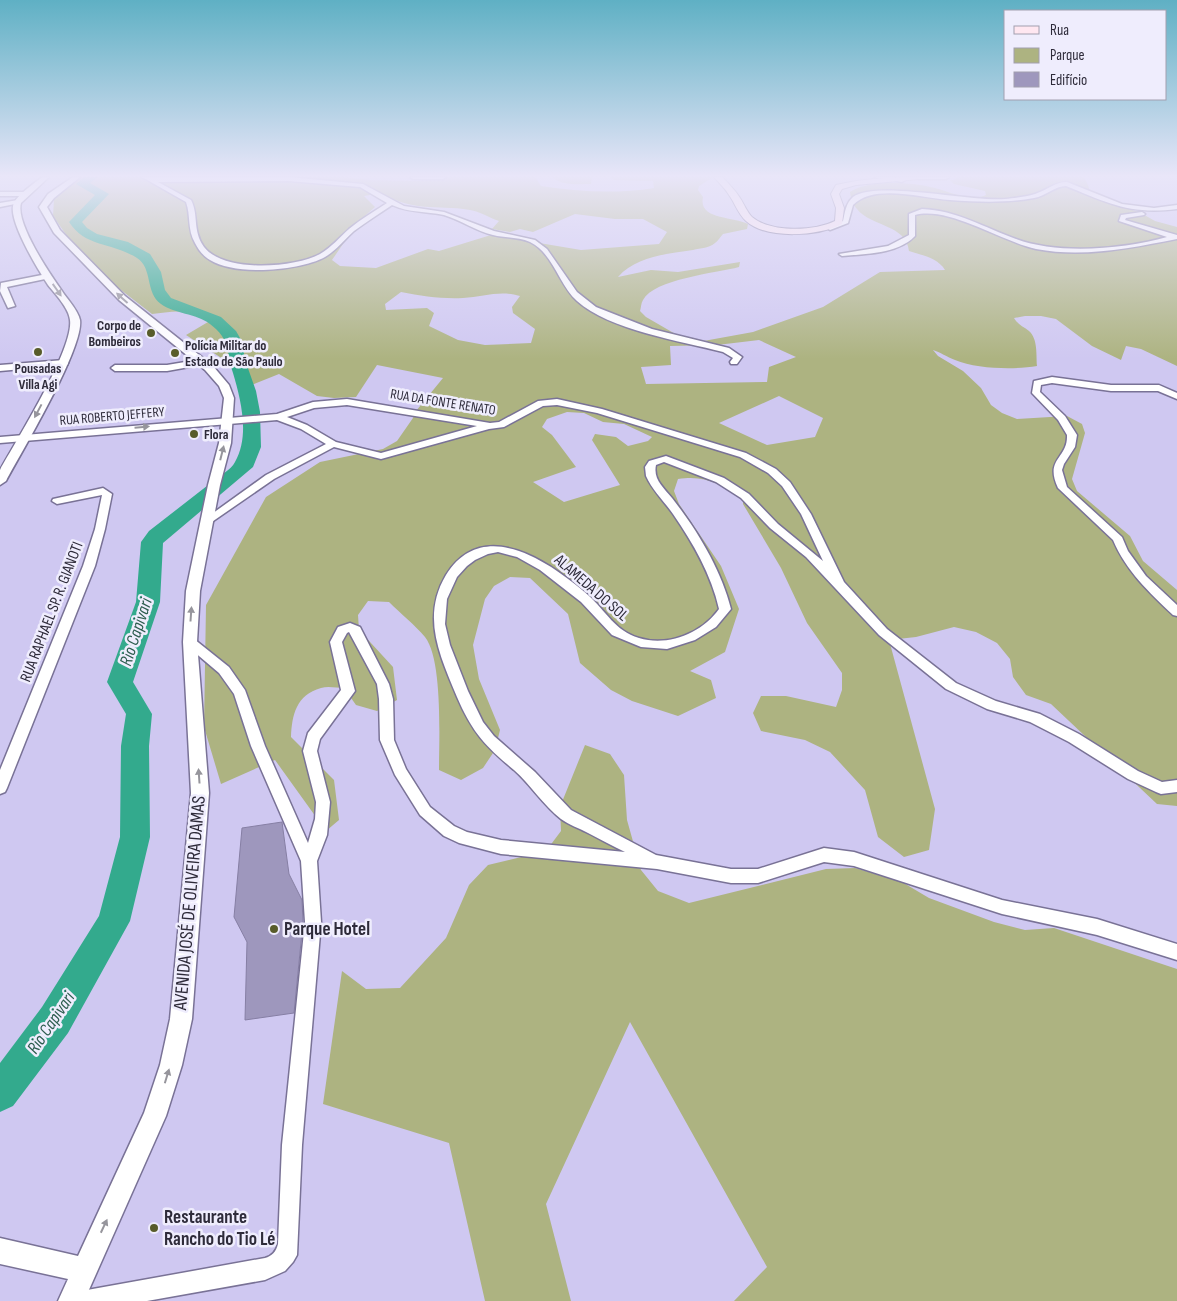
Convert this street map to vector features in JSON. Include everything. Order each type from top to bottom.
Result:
[{"type":"street","points":[[0,481],[64,362],[74,335],[75,319],[47,276],[27,238]]},
{"type":"street","name":"AVENIDA JOSÉ DE OLIVEIRA DAMAS","points":[[64,238],[122,298],[161,331],[203,362],[224,385],[229,398],[231,420],[214,485],[193,591],[190,642],[200,793],[181,1019],[171,1065],[155,1116],[71,1301]]},
{"type":"street","points":[[196,238],[214,260],[238,266],[282,265],[318,257],[345,238]]},
{"type":"street","points":[[516,238],[533,241],[540,246],[579,299],[603,314],[671,336],[726,350],[738,357],[734,362]]},
{"type":"street","points":[[842,254],[869,252],[909,240],[911,238]]},
{"type":"street","points":[[1004,238],[1048,248],[1078,249],[1152,244],[1174,238]]},
{"type":"street","points":[[11,306],[3,289],[4,285],[47,276]]},
{"type":"street","points":[[0,368],[64,362]]},
{"type":"street","points":[[115,368],[166,368],[203,362]]},
{"type":"street","points":[[1177,388],[1111,388],[1052,380],[1037,383],[1036,393],[1064,422],[1072,436],[1071,444],[1060,461],[1057,473],[1059,481],[1064,488],[1118,538],[1122,551],[1142,579],[1177,612]]},
{"type":"street","points":[[1159,388],[1177,396]]},
{"type":"street","name":"RUA DA FONTE RENATO","points":[[274,417],[313,406],[347,402],[490,426],[506,423],[541,404],[557,402],[599,411],[744,455],[772,471],[786,484],[806,514],[839,584]]},
{"type":"street","points":[[274,417],[304,427],[333,444],[381,456],[490,426]]},
{"type":"street","name":"RUA ROBERTO JEFFERY","points":[[0,440],[274,417]]},
{"type":"street","points":[[208,516],[270,477],[333,444]]},
{"type":"street","name":"ALAMEDA DO SOL","points":[[656,862],[567,814],[547,797],[530,776],[486,737],[478,726],[455,674],[439,627],[439,610],[451,578],[463,564],[484,551],[498,549],[514,553],[537,563],[585,599],[615,632],[636,642],[652,646],[676,643],[692,637],[715,624],[725,609],[722,593],[710,567],[673,506],[652,479],[649,467],[652,462],[666,459],[720,480],[745,496],[774,526],[810,555],[839,584]]},
{"type":"street","name":"RUA RAPHAEL SP. R. GIANOTI","points":[[0,788],[89,566],[100,529],[107,494],[103,491],[58,501]]},
{"type":"street","points":[[839,584],[883,632],[951,686],[992,704],[1035,718],[1074,738],[1133,775],[1161,788],[1177,786]]},
{"type":"street","points":[[309,861],[319,835],[322,819],[322,802],[310,751],[313,737],[348,691],[336,642],[342,630],[350,627],[356,630],[383,684],[386,699],[387,740],[400,771],[425,811],[449,831],[464,838],[501,847],[656,862],[731,876],[758,876],[824,854],[854,859],[1002,907],[1097,926],[1177,952]]},
{"type":"street","points":[[86,1301],[264,1269],[278,1264],[286,1255],[289,1230],[292,1145],[313,922],[309,861],[258,746],[240,693],[224,670],[190,642]]},
{"type":"street","points":[[0,1251],[84,1270]]},
{"type":"green space","points":[[68,238],[347,238],[332,260],[340,266],[376,268],[428,249],[439,251],[482,238],[507,238],[581,250],[659,244],[663,238],[720,238],[713,245],[708,247],[643,260],[625,270],[618,277],[651,270],[678,272],[740,262],[739,267],[686,278],[659,287],[649,293],[642,301],[640,311],[646,317],[684,339],[698,342],[753,332],[823,307],[880,272],[945,270],[934,260],[909,251],[903,238],[1177,238],[1177,366],[1141,349],[1126,346],[1121,360],[1092,346],[1056,319],[1041,316],[1014,318],[1034,338],[1037,366],[1018,368],[985,367],[964,363],[933,350],[938,356],[963,371],[981,388],[991,405],[1002,413],[1017,419],[1067,416],[1082,424],[1085,433],[1072,479],[1077,491],[1130,536],[1143,561],[1177,590],[1177,806],[1157,804],[1051,704],[1026,695],[1013,677],[1010,659],[997,643],[976,632],[954,627],[916,637],[889,640],[935,809],[929,850],[904,857],[878,837],[865,790],[830,752],[805,740],[761,731],[753,713],[761,696],[786,696],[836,707],[842,690],[842,673],[807,623],[781,568],[743,504],[743,498],[712,482],[697,478],[678,479],[674,491],[679,504],[721,566],[739,609],[725,652],[690,671],[711,680],[716,698],[678,716],[632,701],[611,690],[580,663],[568,614],[530,578],[510,577],[494,586],[485,599],[473,645],[479,679],[500,730],[495,750],[483,768],[461,780],[439,770],[439,701],[435,663],[431,648],[425,637],[389,602],[368,601],[358,615],[359,630],[393,667],[397,700],[377,711],[356,705],[344,688],[321,688],[313,691],[301,701],[294,714],[293,721],[291,737],[334,780],[339,820],[326,831],[275,760],[221,784],[204,727],[206,605],[266,497],[320,462],[383,449],[397,441],[416,411],[443,378],[377,365],[356,397],[334,398],[317,396],[279,374],[249,386],[226,361],[186,335],[208,322],[202,317],[189,312],[152,314],[86,263]],"holes":[[[401,292],[447,298],[498,294],[520,296],[512,307],[513,313],[535,329],[531,343],[485,345],[458,340],[429,326],[434,313],[427,308],[386,310],[385,304]],[[759,340],[796,357],[769,367],[767,382],[646,384],[641,367],[671,365],[670,346],[717,345]],[[779,396],[823,418],[815,437],[767,445],[719,423]],[[567,412],[584,413],[603,422],[624,424],[652,437],[648,441],[628,446],[616,437],[595,434],[592,440],[620,485],[564,502],[533,482],[576,467],[552,435],[542,427],[547,419]]]},
{"type":"green space","points":[[585,745],[610,754],[624,775],[627,820],[641,870],[658,891],[689,903],[826,869],[855,868],[902,882],[929,898],[994,922],[1025,930],[1054,928],[1177,969],[1177,1301],[734,1301],[767,1267],[630,1022],[546,1204],[571,1301],[485,1301],[449,1143],[323,1104],[342,971],[366,989],[400,988],[446,938],[469,885],[488,865],[546,851],[561,831],[560,807]]},
{"type":"building","name":"Parque Hotel","points":[[282,822],[289,874],[302,900],[303,922],[294,1013],[245,1020],[247,942],[234,917],[242,828]]},
{"type":"waterway","name":"Rio Capivari","points":[[0,1093],[55,1020],[114,921],[135,837],[135,746],[139,714],[120,682],[148,602],[152,542],[243,467],[251,447],[251,412],[247,391],[236,357],[236,345],[230,334],[215,320],[166,301],[158,291],[154,272],[145,257],[123,245],[95,238]]},
{"type":"place","name":"Corpo de Bombeiros","points":[[151,333]]},
{"type":"place","name":"Pousadas Villa Agi","points":[[38,352]]},
{"type":"place","name":"Polícia Militar do Estado de São Paulo","points":[[175,353]]},
{"type":"place","name":"Flora","points":[[194,434]]},
{"type":"place","name":"Parque Hotel","points":[[274,929]]},
{"type":"place","name":"Restaurante Rancho do Tio Lé","points":[[154,1228]]}]
